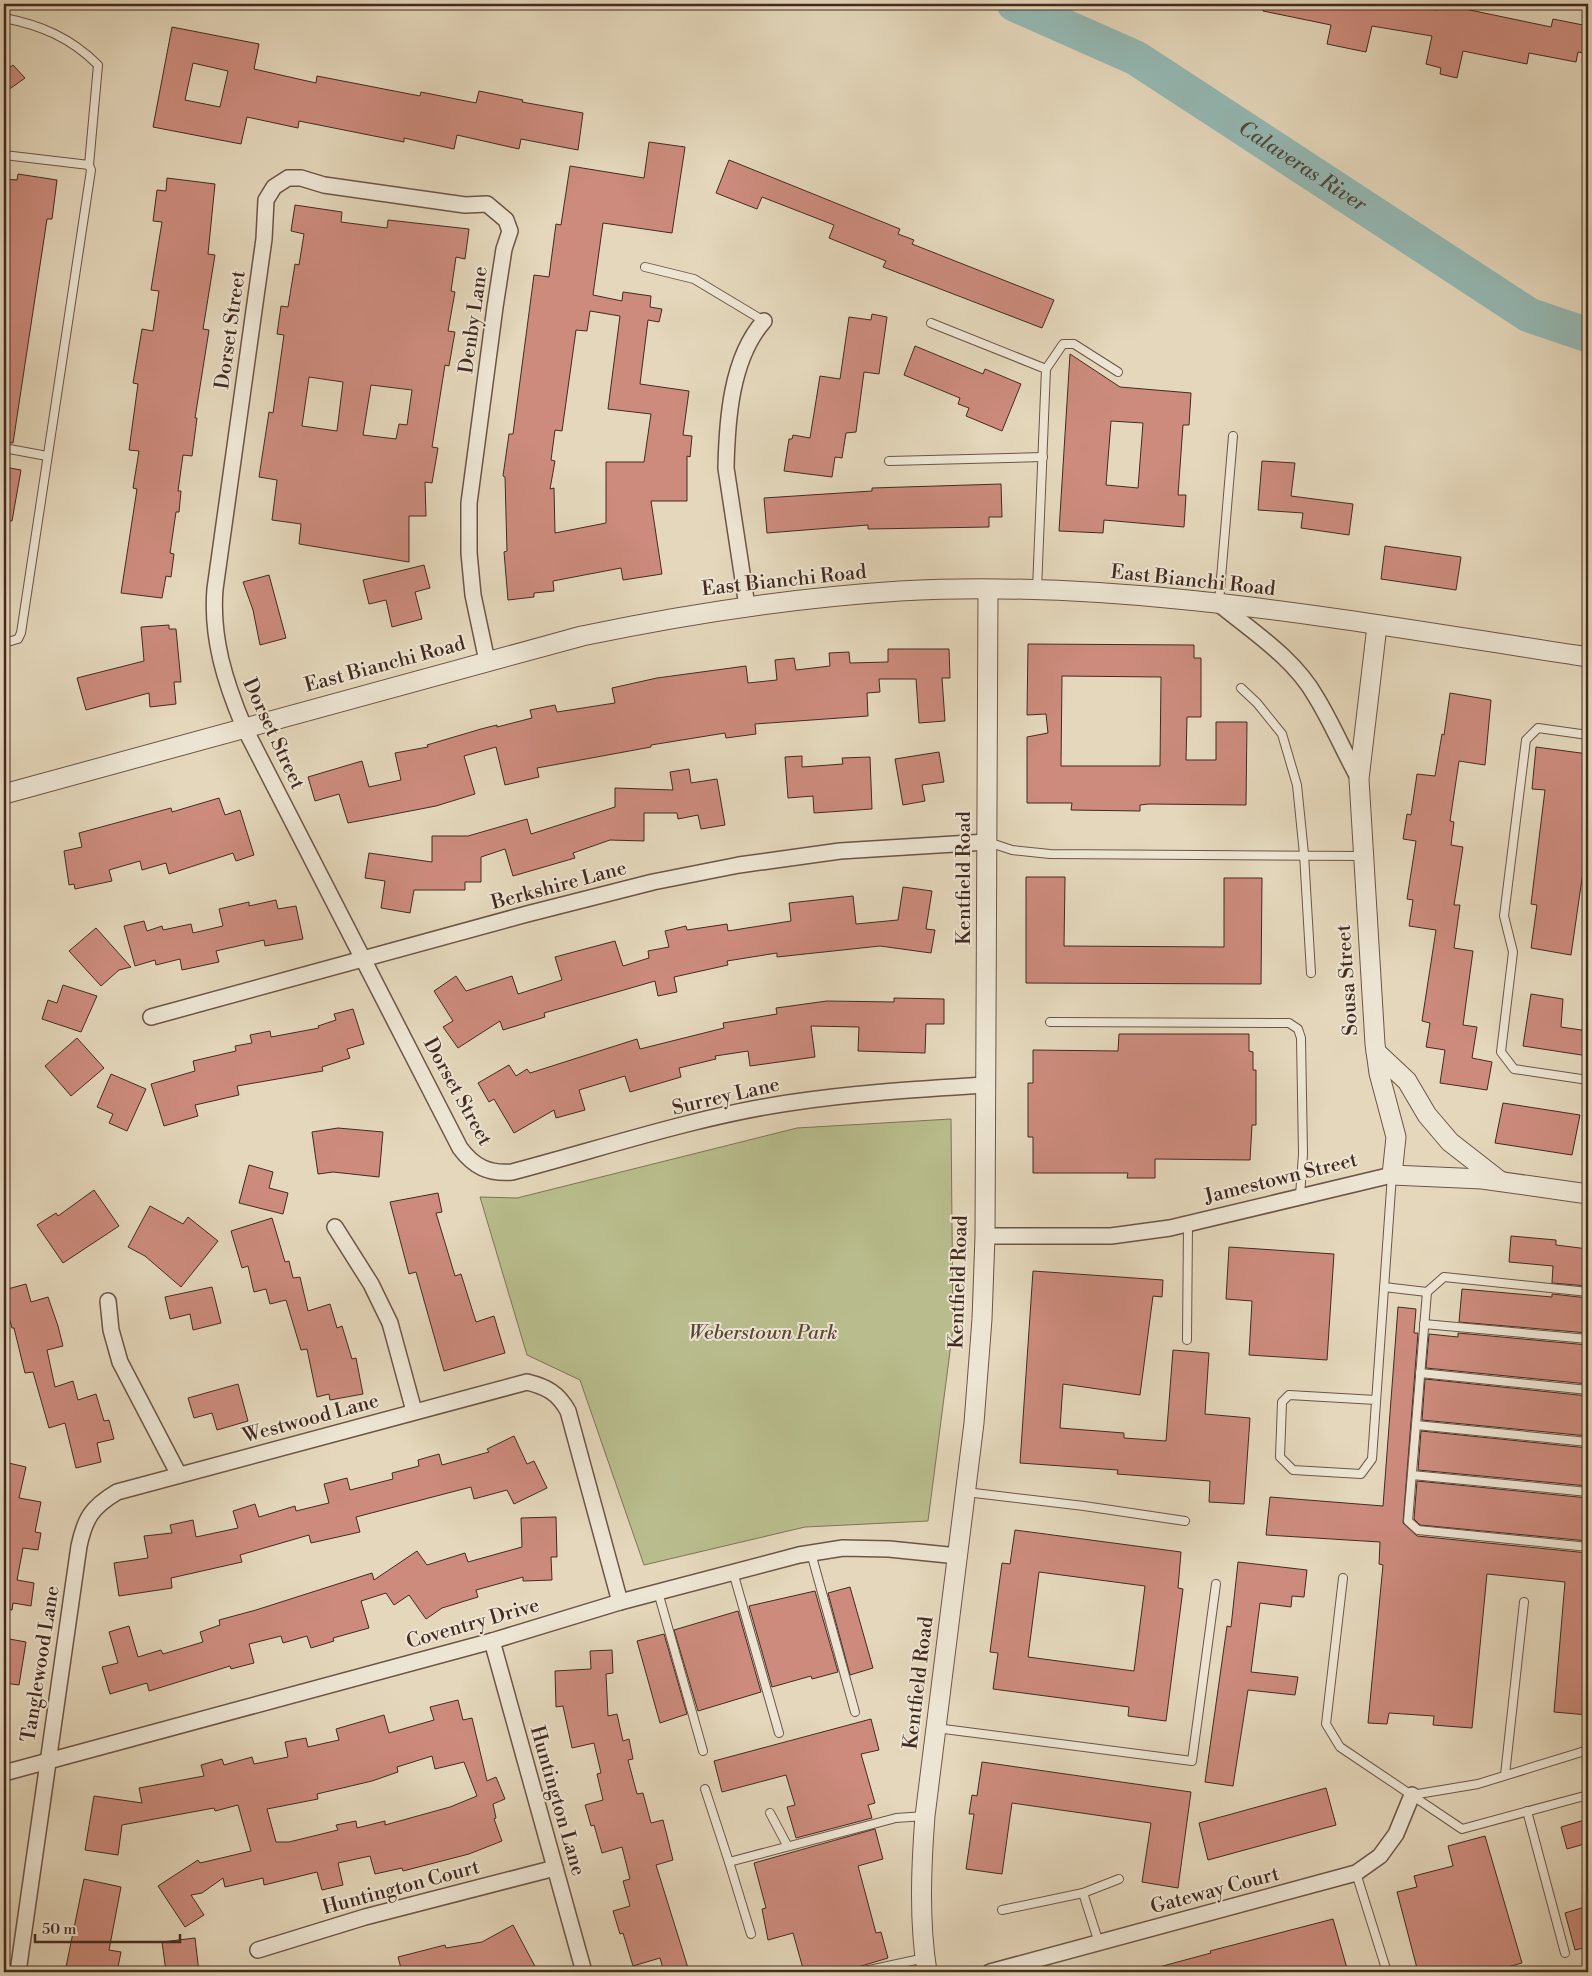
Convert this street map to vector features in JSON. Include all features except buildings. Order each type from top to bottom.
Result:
[{"type":"street","name":"Denby Lane","points":[[278,183],[288,178],[301,178],[324,185],[465,205],[487,204],[506,220],[510,231],[504,249],[495,307],[470,503],[468,553],[473,595],[487,661]]},
{"type":"street","name":"Dorset Street","points":[[278,183],[266,200],[264,239],[213,610],[214,625],[226,685],[244,727],[460,1148],[468,1160],[481,1169]]},
{"type":"street","points":[[747,606],[726,468],[726,446],[735,382],[751,335],[764,321]]},
{"type":"street","name":"Kentfield Road","points":[[926,1965],[922,1938],[921,1860],[966,1492],[981,1328],[985,1236],[988,590]]},
{"type":"street","name":"East Bianchi Road","points":[[4,794],[582,636],[672,618],[747,606],[901,591],[1036,591],[1219,604],[1588,657]]},
{"type":"street","name":"Sousa Street","points":[[1219,604],[1272,647],[1296,670],[1316,696],[1359,779]]},
{"type":"street","name":"Sousa Street","points":[[1377,626],[1359,779],[1362,856],[1376,1052],[1379,1073],[1396,1137],[1392,1175]]},
{"type":"street","name":"Berkshire Lane","points":[[151,1017],[556,906],[653,882],[739,865],[840,851],[986,842]]},
{"type":"street","points":[[1376,1052],[1407,1081],[1427,1115],[1450,1142],[1500,1181]]},
{"type":"street","name":"Surrey Lane","points":[[481,1169],[497,1174],[512,1172],[705,1121],[788,1103],[887,1091],[985,1085]]},
{"type":"street","name":"Jamestown Street","points":[[985,1236],[1111,1236],[1188,1224],[1392,1175],[1500,1181],[1588,1194]]},
{"type":"street","points":[[335,1227],[371,1284],[390,1323],[414,1411]]},
{"type":"street","points":[[108,1301],[111,1330],[120,1362],[178,1475]]},
{"type":"street","name":"Westwood Lane","points":[[91,1512],[102,1501],[117,1492],[527,1382],[547,1387],[560,1398],[568,1411],[620,1602]]},
{"type":"street","name":"Tanglewood Lane","points":[[18,1972],[46,1761],[79,1546],[83,1527],[91,1512]]},
{"type":"street","name":"Coventry Drive","points":[[4,1773],[492,1641],[620,1602],[811,1553],[843,1548],[880,1549],[958,1556]]},
{"type":"street","name":"Huntington Lane","points":[[492,1641],[584,1972]]},
{"type":"street","name":"Gateway Court","points":[[990,1972],[1356,1873],[1380,1856],[1396,1834],[1412,1795]]},
{"type":"street","name":"Huntington Court","points":[[258,1950],[365,1917],[555,1868]]},
{"type":"lane","points":[[4,18],[24,21],[65,38],[98,65],[89,180],[21,633],[18,639],[4,643]]},
{"type":"lane","points":[[4,155],[89,165]]},
{"type":"lane","points":[[645,267],[694,280],[764,321]]},
{"type":"lane","points":[[931,323],[1046,369]]},
{"type":"lane","points":[[1036,591],[1046,369],[1063,344],[1074,344],[1118,372]]},
{"type":"lane","points":[[1219,604],[1233,436]]},
{"type":"lane","points":[[4,448],[47,456]]},
{"type":"lane","points":[[889,461],[1043,457]]},
{"type":"lane","points":[[1241,688],[1257,703],[1282,734],[1297,785],[1304,854],[1311,973]]},
{"type":"lane","points":[[1588,735],[1538,728],[1526,740],[1504,916],[1513,952],[1501,1052],[1514,1069],[1588,1080]]},
{"type":"lane","points":[[986,842],[1012,850],[1050,854],[1304,854],[1362,856]]},
{"type":"lane","points":[[1050,1022],[1289,1023],[1298,1029],[1301,1038],[1303,1154],[1300,1196]]},
{"type":"lane","points":[[1376,1400],[1289,1395],[1282,1402],[1280,1457],[1293,1470],[1361,1474],[1372,1459],[1392,1175]]},
{"type":"lane","points":[[1187,1340],[1188,1224]]},
{"type":"lane","points":[[1588,1292],[1444,1277],[1427,1292],[1408,1521],[1418,1530],[1588,1547]]},
{"type":"lane","points":[[1384,1287],[1427,1292]]},
{"type":"lane","points":[[1424,1324],[1588,1340]]},
{"type":"lane","points":[[1420,1374],[1588,1390]]},
{"type":"lane","points":[[1416,1426],[1588,1442]]},
{"type":"lane","points":[[1412,1475],[1588,1492]]},
{"type":"lane","points":[[966,1492],[1084,1506],[1185,1521]]},
{"type":"lane","points":[[811,1553],[855,1712]]},
{"type":"lane","points":[[733,1572],[779,1733]]},
{"type":"lane","points":[[1343,1578],[1326,1724],[1340,1747],[1462,1829],[1588,1795]]},
{"type":"lane","points":[[936,1728],[1192,1761],[1216,1584]]},
{"type":"lane","points":[[658,1592],[703,1751]]},
{"type":"lane","points":[[1505,1776],[1524,1602]]},
{"type":"lane","points":[[1412,1795],[1478,1784],[1588,1750]]},
{"type":"lane","points":[[705,1789],[751,1934]]},
{"type":"lane","points":[[1527,1811],[1565,1953]]},
{"type":"lane","points":[[770,1813],[787,1845]]},
{"type":"lane","points":[[729,1862],[787,1845],[896,1818],[925,1816]]},
{"type":"lane","points":[[1356,1873],[1387,1972]]},
{"type":"lane","points":[[1002,1910],[1084,1893],[1119,1879]]},
{"type":"lane","points":[[1084,1893],[1099,1943]]},
{"type":"lane","points":[[860,1972],[926,1965]]},
{"type":"green space","name":"Weberstown Park","points":[[951,1119],[953,1328],[928,1521],[805,1527],[644,1565],[580,1380],[527,1355],[480,1197],[517,1198],[797,1128]]},
{"type":"waterway","name":"Calaveras River","points":[[1014,4],[1136,58],[1529,315],[1588,335]]}]
